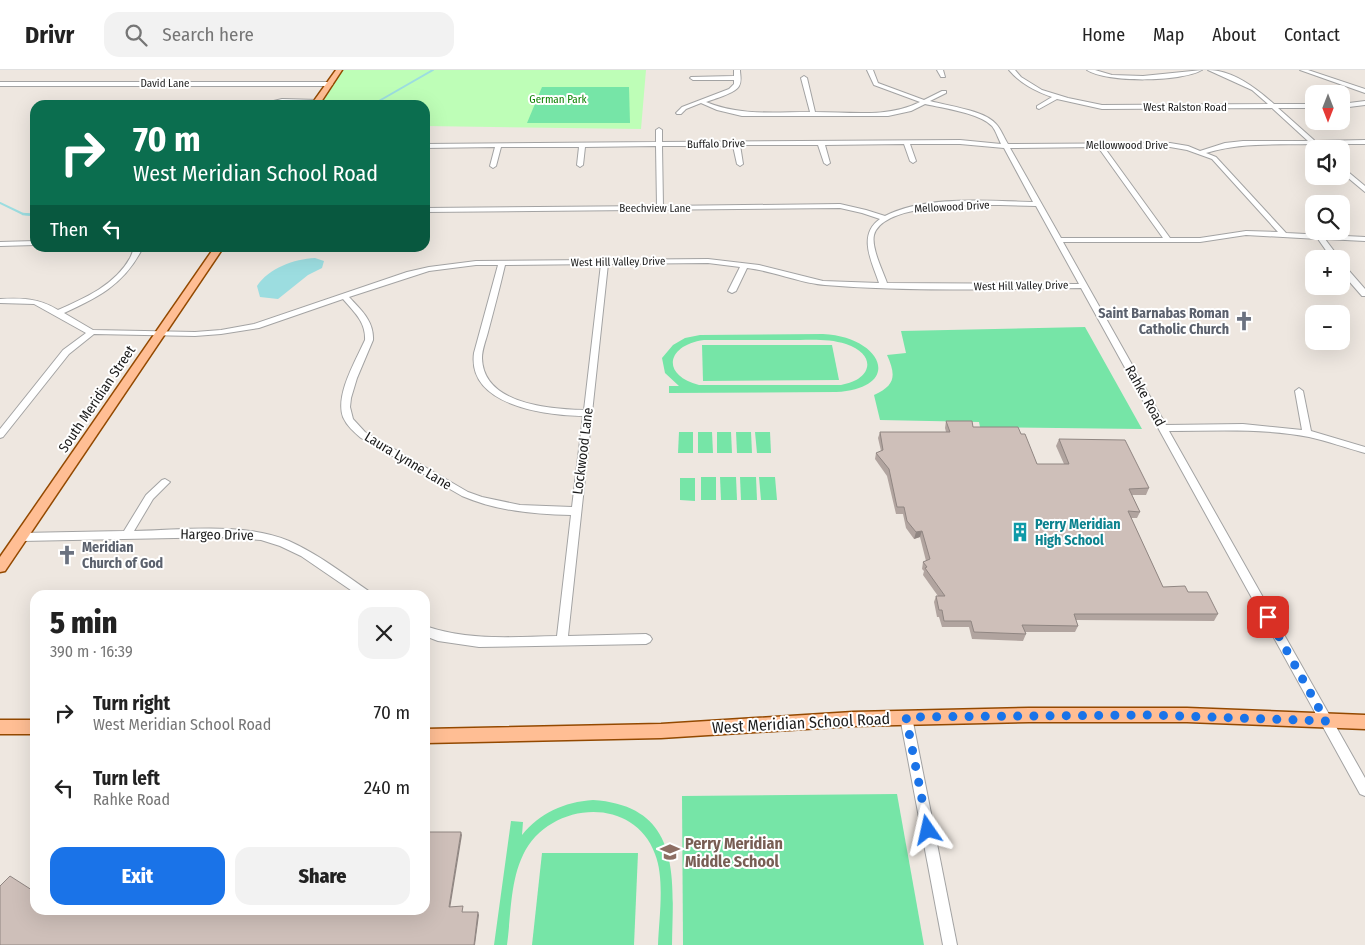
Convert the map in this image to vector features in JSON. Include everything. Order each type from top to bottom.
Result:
[{"type":"main road","points":[[319,100],[339,70]]},
{"type":"main road","name":"South Meridian Street","points":[[0,567],[215,252]]},
{"type":"main road","name":"West Meridian School Road","points":[[430,736],[689,730],[906,717],[1142,715],[1365,722]]},
{"type":"main road","points":[[0,727],[30,727]]},
{"type":"street","points":[[679,113],[684,108],[731,90],[737,85],[737,70]]},
{"type":"street","name":"Rahke Road","points":[[870,70],[876,84],[924,102],[974,114],[994,125],[1365,790]]},
{"type":"street","points":[[940,70],[943,76]]},
{"type":"street","name":"West Ralston Road","points":[[1012,70],[1018,79],[1026,85],[1089,105],[1115,108],[1305,106]]},
{"type":"street","points":[[1090,70],[1118,77],[1179,76],[1199,70]]},
{"type":"street","points":[[1211,70],[1243,83],[1273,106],[1311,140]]},
{"type":"street","points":[[1303,70],[1365,91]]},
{"type":"street","points":[[693,78],[738,78]]},
{"type":"street","points":[[804,78],[813,114]]},
{"type":"street","name":"David Lane","points":[[0,84],[330,84]]},
{"type":"street","points":[[700,101],[732,113],[896,114],[944,92]]},
{"type":"street","points":[[1039,108],[1058,96]]},
{"type":"street","points":[[1350,105],[1365,103]]},
{"type":"street","points":[[659,130],[660,208]]},
{"type":"street","points":[[906,142],[913,161]]},
{"type":"street","name":"Buffalo Drive","points":[[430,146],[960,142],[1006,146]]},
{"type":"street","name":"Mellowwood Drive","points":[[1350,142],[1365,142]]},
{"type":"street","points":[[736,143],[740,164]]},
{"type":"street","points":[[821,143],[826,163]]},
{"type":"street","name":"Mellowwood Drive","points":[[1006,146],[1170,145],[1202,152],[1225,145],[1243,143],[1305,143]]},
{"type":"street","points":[[580,165],[582,145]]},
{"type":"street","points":[[1099,145],[1168,240]]},
{"type":"street","points":[[493,166],[498,146]]},
{"type":"street","points":[[1202,152],[1220,163],[1283,234]]},
{"type":"street","points":[[1350,176],[1365,190]]},
{"type":"street","name":"Mellowood Drive","points":[[884,218],[902,210],[924,206],[1038,204]]},
{"type":"street","name":"Beechview Lane","points":[[430,210],[840,206],[884,218]]},
{"type":"street","points":[[884,218],[875,226],[871,234],[870,244],[884,286]]},
{"type":"street","points":[[1059,240],[1210,239],[1246,233],[1305,235]]},
{"type":"street","points":[[1350,238],[1365,239]]},
{"type":"street","points":[[0,244],[30,243]]},
{"type":"street","points":[[57,313],[94,297],[112,284],[137,252]]},
{"type":"street","name":"West Hill Valley Drive","points":[[92,332],[159,334],[221,332],[256,326],[429,269],[456,264],[708,261],[745,265],[823,283],[884,286],[1085,286]]},
{"type":"street","name":"Lockwood Lane","points":[[562,640],[605,262]]},
{"type":"street","points":[[502,263],[478,357],[482,375],[497,392],[510,400],[530,408],[559,413],[588,413]]},
{"type":"street","points":[[732,291],[745,265]]},
{"type":"street","points":[[1350,277],[1365,294]]},
{"type":"street","name":"Laura Lynne Lane","points":[[345,297],[367,323],[370,331],[369,340],[346,398],[346,413],[351,425],[364,436],[465,494],[479,500],[502,507],[577,511]]},
{"type":"street","points":[[0,301],[33,302],[57,313],[77,327],[92,332]]},
{"type":"street","points":[[0,435],[66,352],[92,332]]},
{"type":"street","points":[[1299,391],[1307,433]]},
{"type":"street","points":[[1163,428],[1257,428],[1307,433],[1335,439],[1365,450]]},
{"type":"street","points":[[126,535],[149,497],[165,482]]},
{"type":"street","name":"Hargeo Drive","points":[[21,537],[226,533],[261,536],[284,543],[305,553],[359,590]]},
{"type":"street","points":[[430,633],[438,636],[479,642],[646,639]]},
{"type":"street","points":[[906,717],[950,945]]},
{"type":"green space","name":"German Park","points":[[339,70],[646,70],[641,129],[430,126],[430,100],[318,100]]},
{"type":"green space","points":[[542,87],[629,87],[630,123],[527,123]]},
{"type":"green space","points":[[1085,327],[1142,429],[980,427],[979,422],[880,420],[874,395],[887,387],[892,379],[892,368],[887,355],[906,353],[901,331]]},
{"type":"green space","points":[[823,334],[844,337],[860,344],[871,353],[878,363],[878,373],[871,382],[857,388],[836,392],[669,393],[669,386],[679,386],[665,373],[662,358],[673,345],[685,338],[700,335]],"holes":[[[704,340],[832,341],[846,344],[863,354],[867,360],[867,367],[865,373],[859,378],[841,385],[699,385],[686,380],[678,374],[674,368],[673,361],[676,354],[682,348]]]},
{"type":"green space","points":[[702,345],[832,345],[839,380],[703,381]]},
{"type":"green space","points":[[679,432],[693,432],[693,453],[678,453]]},
{"type":"green space","points":[[698,432],[712,432],[713,453],[698,453]]},
{"type":"green space","points":[[717,432],[731,432],[732,453],[717,453]]},
{"type":"green space","points":[[736,432],[751,432],[752,453],[737,453]]},
{"type":"green space","points":[[755,432],[770,432],[771,453],[757,453]]},
{"type":"green space","points":[[701,477],[716,477],[716,500],[701,500]]},
{"type":"green space","points":[[720,477],[736,477],[737,500],[721,500]]},
{"type":"green space","points":[[740,477],[756,477],[757,500],[741,500]]},
{"type":"green space","points":[[759,477],[775,477],[777,500],[761,500]]},
{"type":"green space","points":[[680,478],[695,478],[695,501],[680,500]]},
{"type":"green space","points":[[897,794],[924,945],[683,945],[682,796]]},
{"type":"green space","points":[[593,800],[622,805],[643,816],[658,831],[667,850],[671,872],[673,895],[672,945],[658,945],[661,899],[660,875],[655,854],[644,835],[629,821],[610,814],[590,812],[570,816],[551,824],[535,837],[523,855],[516,876],[507,945],[494,945],[511,821],[523,822],[522,835],[529,827],[553,810],[572,803]]},
{"type":"green space","points":[[542,853],[638,853],[634,945],[532,945]]},
{"type":"water","points":[[315,258],[324,261],[322,268],[308,275],[278,299],[260,297],[257,286],[275,269],[299,260]]},
{"type":"building","name":"Perry Meridian High School","points":[[946,421],[972,421],[973,427],[1018,427],[1021,434],[1025,434],[1037,464],[1069,464],[1059,439],[1125,440],[1149,488],[1129,489],[1140,512],[1128,511],[1163,587],[1185,586],[1188,592],[1207,592],[1218,614],[1074,614],[1078,626],[1022,625],[1026,634],[974,632],[971,621],[944,621],[936,596],[945,596],[925,568],[927,567],[923,562],[930,559],[922,531],[916,532],[907,521],[904,507],[897,507],[889,469],[876,453],[883,450],[880,432],[950,432]]},
{"type":"building","points":[[430,832],[461,832],[449,907],[463,906],[462,912],[478,912],[474,945],[0,945],[0,886],[10,876],[30,889],[30,915],[430,915]]},
{"type":"waterway","points":[[381,100],[433,70]]},
{"type":"waterway","points":[[0,203],[23,214],[30,215]]},
{"type":"place","name":"Saint Barnabas Roman Catholic Church","points":[[1244,321]]},
{"type":"place","name":"Perry Meridian High School","points":[[1020,532]]},
{"type":"place","name":"Meridian Church of God","points":[[67,555]]},
{"type":"place","name":"Perry Meridian Middle School","points":[[670,852]]},
{"type":"route","points":[[928,830],[906,717],[1079,714],[1326,721],[1268,617]]}]
